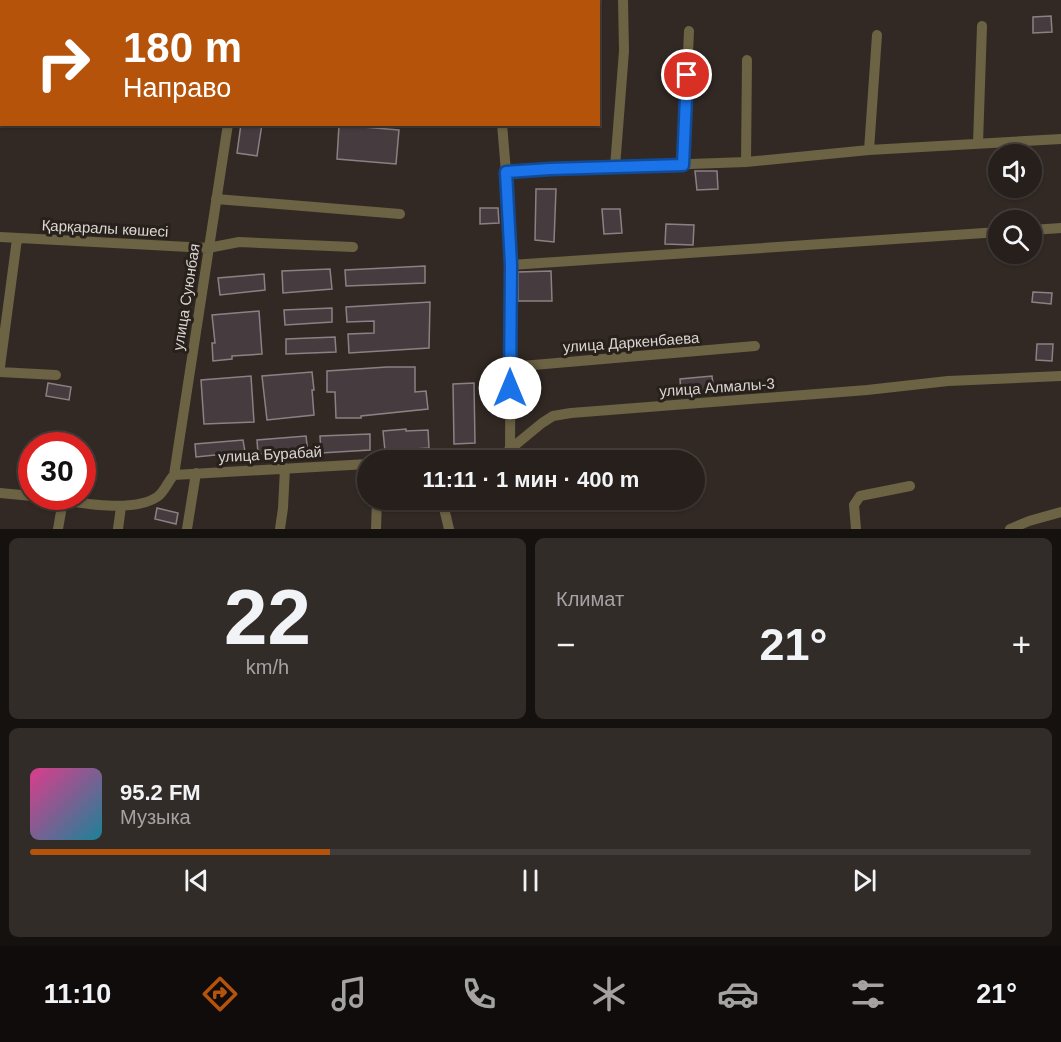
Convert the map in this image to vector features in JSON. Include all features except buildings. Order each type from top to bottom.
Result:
[{"type":"street","points":[[615,167],[624,51],[623,0]]},
{"type":"street","points":[[978,144],[982,26]]},
{"type":"street","points":[[683,165],[689,31]]},
{"type":"street","points":[[869,150],[877,35]]},
{"type":"street","points":[[746,162],[747,60]]},
{"type":"street","name":"улица Суюнбая","points":[[174,475],[228,126]]},
{"type":"street","points":[[502,126],[511,265],[506,450]]},
{"type":"street","points":[[506,172],[746,162],[869,150],[1061,139]]},
{"type":"street","points":[[216,199],[400,213]]},
{"type":"street","points":[[1042,229],[1061,228]]},
{"type":"street","points":[[511,265],[988,233]]},
{"type":"street","name":"Қарқаралы көшесі","points":[[0,237],[208,248],[239,242],[353,247]]},
{"type":"street","points":[[0,367],[17,238]]},
{"type":"street","name":"улица Даркенбаева","points":[[510,367],[755,346]]},
{"type":"street","points":[[0,372],[56,375]]},
{"type":"street","name":"улица Алмалы-3","points":[[511,450],[542,423],[562,414],[867,390],[948,381],[1061,376]]},
{"type":"street","name":"улица Бурабай","points":[[174,475],[357,465]]},
{"type":"street","points":[[280,529],[285,468]]},
{"type":"street","points":[[187,529],[196,473]]},
{"type":"street","points":[[96,504],[122,507],[140,505],[158,497],[174,475]]},
{"type":"street","points":[[856,529],[854,505],[860,496],[910,486]]},
{"type":"street","points":[[0,493],[18,495]]},
{"type":"street","points":[[118,529],[122,507]]},
{"type":"street","points":[[58,529],[61,510]]},
{"type":"street","points":[[376,529],[377,510]]},
{"type":"street","points":[[444,510],[448,529]]},
{"type":"street","points":[[1010,529],[1029,521],[1061,513]]},
{"type":"route","points":[[510,388],[511,265],[506,172],[683,165],[687,75]]}]
